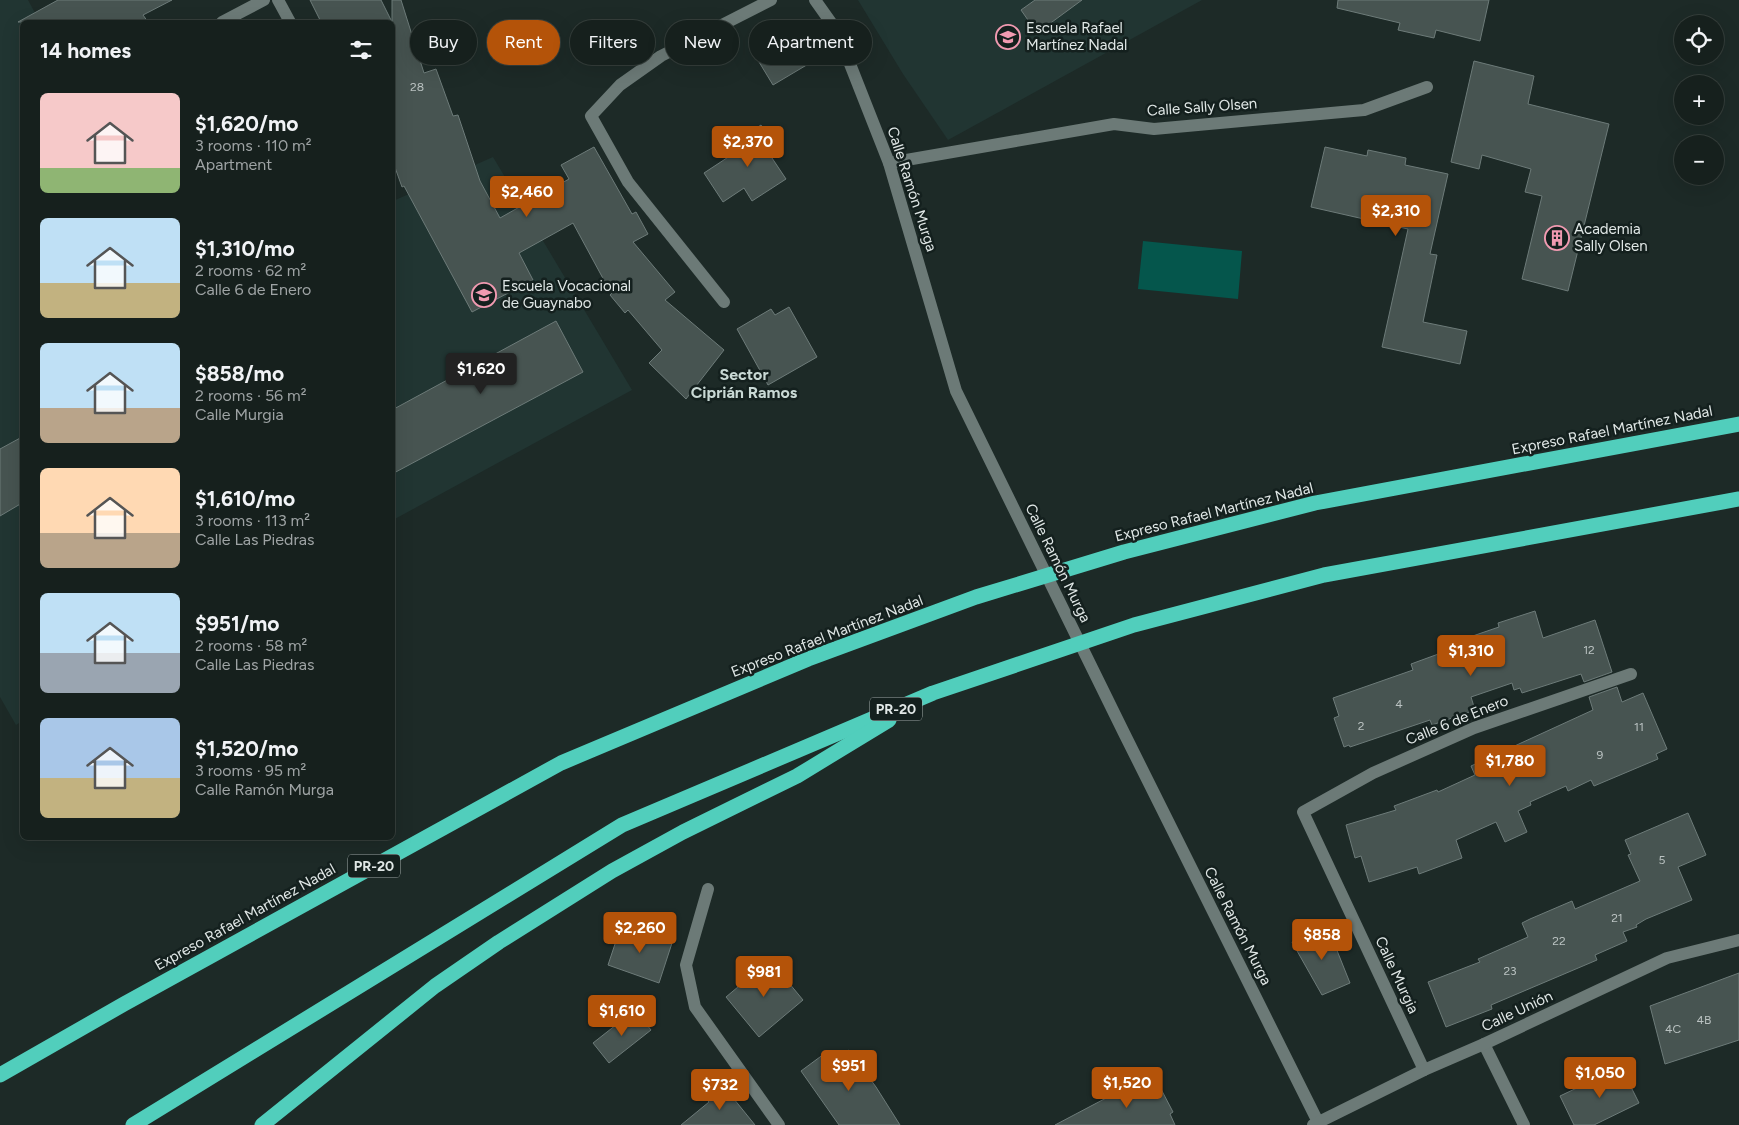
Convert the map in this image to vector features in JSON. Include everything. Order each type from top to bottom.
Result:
[{"type":"highway","name":"Expreso Rafael Martínez Nadal","points":[[0,1075],[124,1004],[561,763],[808,659],[994,592],[1124,552],[1316,503],[1739,424]]},
{"type":"highway","name":"PR-20","points":[[133,1125],[622,826],[933,693],[1134,625],[1324,575],[1739,499]]},
{"type":"highway","points":[[262,1125],[435,986],[499,942],[612,871],[683,832],[798,776],[933,693]]},
{"type":"street","points":[[226,20],[264,0]]},
{"type":"street","points":[[278,0],[289,20]]},
{"type":"street","points":[[724,302],[628,182],[591,116],[620,85],[662,56],[771,0]]},
{"type":"street","name":"Calle Ramón Murga","points":[[815,0],[837,31],[889,163],[956,391],[1316,1124]]},
{"type":"street","name":"Calle Sally Olsen","points":[[889,163],[1114,124],[1154,129],[1364,110],[1428,87]]},
{"type":"street","name":"Calle 6 de Enero","points":[[1303,812],[1373,773],[1474,728],[1631,674]]},
{"type":"street","name":"Calle Murgia","points":[[1303,812],[1424,1070]]},
{"type":"street","points":[[708,889],[686,964],[695,1007],[779,1125]]},
{"type":"street","name":"Calle Unión","points":[[1316,1124],[1424,1070],[1484,1044],[1667,958],[1739,940]]},
{"type":"street","points":[[1484,1044],[1524,1125]]},
{"type":"shaded area","points":[[0,0],[28,0],[39,20],[20,20],[20,722],[16,725],[0,697]]},
{"type":"shaded area","name":"Escuela Rafael Martínez Nadal","points":[[858,0],[1202,0],[948,140],[903,74],[872,23],[872,20],[870,20]]},
{"type":"shaded area","name":"Escuela Vocacional de Guaynabo","points":[[493,157],[632,390],[395,519],[395,200]]},
{"type":"green space","points":[[1143,241],[1242,251],[1238,299],[1138,289]]},
{"type":"building","points":[[58,0],[172,0],[143,15],[147,20],[22,20]]},
{"type":"building","points":[[310,0],[381,0],[391,20],[320,20]]},
{"type":"building","points":[[392,0],[401,0],[410,29],[410,65],[421,65],[424,73],[436,69],[453,116],[458,115],[480,181],[500,218],[569,179],[561,165],[594,147],[632,214],[636,212],[648,234],[633,242],[675,292],[665,300],[724,350],[686,399],[649,363],[662,350],[628,310],[625,313],[610,295],[612,293],[605,285],[573,223],[519,253],[533,280],[472,312],[404,186],[402,187],[395,167],[395,20],[392,20]]},
{"type":"building","points":[[1035,0],[1082,0],[1037,33],[1021,10]]},
{"type":"building","points":[[1338,0],[1489,0],[1480,41],[1436,30],[1434,38],[1398,30],[1400,23],[1337,8]]},
{"type":"building","points":[[1474,61],[1534,76],[1528,104],[1609,124],[1568,291],[1522,279],[1542,196],[1525,192],[1531,169],[1482,155],[1479,169],[1451,162]]},
{"type":"building","points":[[761,65],[807,65],[773,85]]},
{"type":"building","points":[[761,125],[779,153],[772,158],[786,179],[752,201],[744,188],[723,202],[704,173],[742,148],[737,141]]},
{"type":"building","points":[[1325,147],[1367,156],[1368,150],[1406,158],[1405,165],[1448,174],[1430,254],[1437,255],[1423,322],[1467,331],[1460,364],[1382,347],[1408,229],[1311,207]]},
{"type":"building","points":[[789,307],[817,357],[768,385],[737,329],[771,309],[775,315]]},
{"type":"building","points":[[556,321],[583,372],[395,472],[395,408]]},
{"type":"building","points":[[20,438],[20,504],[0,516],[0,449]]},
{"type":"building","points":[[1535,611],[1543,638],[1595,620],[1612,672],[1584,682],[1581,674],[1522,693],[1520,688],[1514,690],[1512,683],[1471,697],[1475,710],[1432,725],[1430,720],[1350,747],[1349,745],[1344,747],[1334,718],[1339,716],[1333,698],[1413,670],[1411,664],[1463,645],[1461,640],[1499,627],[1498,623]]},
{"type":"building","points":[[1617,687],[1622,702],[1643,693],[1667,749],[1656,754],[1658,759],[1594,786],[1591,780],[1568,791],[1566,786],[1530,802],[1531,805],[1518,811],[1527,832],[1505,842],[1496,822],[1456,840],[1462,858],[1419,874],[1417,867],[1369,882],[1361,856],[1355,858],[1346,825],[1396,810],[1394,806],[1437,790],[1438,792],[1475,775],[1471,766],[1593,710],[1589,697]]},
{"type":"building","points":[[1688,813],[1706,855],[1678,867],[1692,900],[1646,919],[1636,925],[1637,927],[1623,932],[1627,941],[1595,955],[1597,960],[1491,1005],[1492,1009],[1446,1027],[1428,982],[1480,962],[1478,959],[1528,937],[1522,923],[1530,919],[1572,901],[1575,909],[1640,881],[1628,855],[1631,854],[1625,840]]},
{"type":"building","points":[[621,926],[672,943],[659,983],[608,965]]},
{"type":"building","points":[[1328,928],[1350,983],[1322,995],[1292,942]]},
{"type":"building","points":[[770,960],[803,1000],[759,1037],[726,997]]},
{"type":"building","points":[[1739,973],[1739,1040],[1665,1064],[1650,1006]]},
{"type":"building","points":[[635,1010],[651,1030],[609,1063],[593,1043]]},
{"type":"building","points":[[849,1050],[876,1087],[900,1125],[839,1125],[801,1071],[824,1054],[831,1063]]},
{"type":"building","points":[[1621,1067],[1639,1103],[1594,1125],[1574,1125],[1560,1096]]},
{"type":"building","points":[[1146,1077],[1154,1093],[1161,1089],[1173,1112],[1170,1114],[1175,1125],[1055,1125]]},
{"type":"building","points":[[721,1083],[755,1125],[681,1125],[709,1102],[704,1097]]},
{"type":"place","name":"Escuela Rafael Martínez Nadal","points":[[1008,37]]},
{"type":"place","name":"Academia Sally Olsen","points":[[1557,238]]},
{"type":"place","name":"Escuela Vocacional de Guaynabo","points":[[484,295]]},
{"type":"district","name":"Sector Ciprián Ramos","points":[[744,383]]}]
